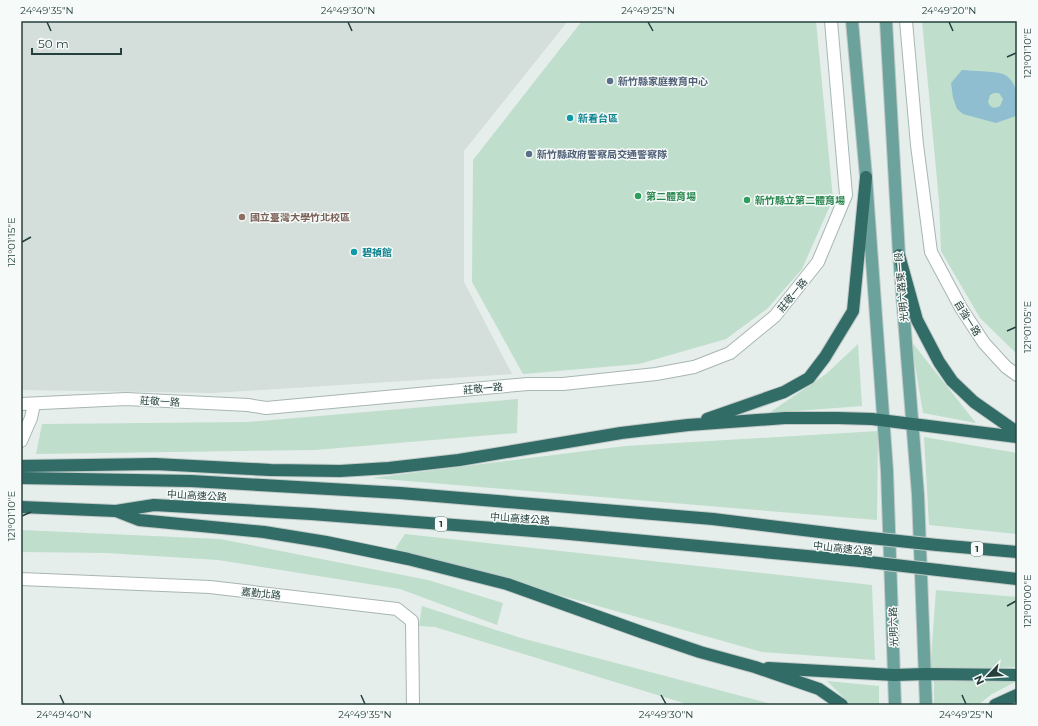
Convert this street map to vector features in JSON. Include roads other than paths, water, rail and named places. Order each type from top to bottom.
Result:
[{"type":"highway","points":[[688,425],[784,392],[809,378],[825,357],[853,311],[866,177]]},
{"type":"highway","points":[[899,255],[917,320],[938,362],[952,381],[974,402],[1017,432]]},
{"type":"highway","points":[[21,466],[155,464],[271,470],[332,471],[389,468],[459,460],[621,433],[688,425],[785,418],[838,418],[882,421],[1017,437]]},
{"type":"highway","name":"中山高速公路","points":[[21,478],[190,482],[400,493],[713,519],[861,537],[1017,552]]},
{"type":"highway","name":"中山高速公路","points":[[21,506],[116,511],[154,505],[311,514],[559,533],[860,561],[1017,579]]},
{"type":"highway","points":[[116,511],[139,520],[264,532],[326,542],[408,559],[507,584],[679,645],[755,667],[819,689],[842,705]]},
{"type":"highway","points":[[755,667],[894,675],[926,674],[1017,676]]},
{"type":"highway","points":[[995,705],[1017,695]]},
{"type":"main road","points":[[852,21],[866,177],[882,421]]},
{"type":"main road","name":"光明六路東一段","points":[[886,21],[899,255],[918,495],[926,674]]},
{"type":"main road","name":"光明六路","points":[[882,421],[887,471],[895,705]]},
{"type":"main road","points":[[926,674],[926,705]]},
{"type":"street","name":"莊敬一路","points":[[21,404],[126,399],[248,405],[266,408],[528,384],[563,384],[656,374],[694,367],[730,353],[775,316],[818,262],[846,195],[831,21]]},
{"type":"street","name":"自強一路","points":[[906,21],[917,145],[931,252],[960,308],[984,343],[1006,367],[1017,375]]},
{"type":"street","points":[[21,441],[31,418],[34,404]]},
{"type":"street","name":"嘉勤北路","points":[[21,579],[210,587],[397,609],[412,621],[413,705]]},
{"type":"water","points":[[962,70],[1003,74],[1012,81],[1016,92],[1016,116],[996,123],[963,114],[957,109],[953,98],[951,83]],"holes":[[[999,93],[1003,99],[1000,106],[995,108],[991,107],[988,102],[990,95]]]},
{"type":"place","name":"新竹縣家庭教育中心","points":[[610,81]]},
{"type":"place","name":"新看台區","points":[[570,118]]},
{"type":"place","name":"新竹縣政府警察局交通警察隊","points":[[529,154]]},
{"type":"place","name":"第二體育場","points":[[638,196]]},
{"type":"place","name":"新竹縣立第二體育場","points":[[747,200]]},
{"type":"place","name":"國立臺灣大學竹北校區","points":[[242,217]]},
{"type":"place","name":"碧禎館","points":[[354,252]]}]
